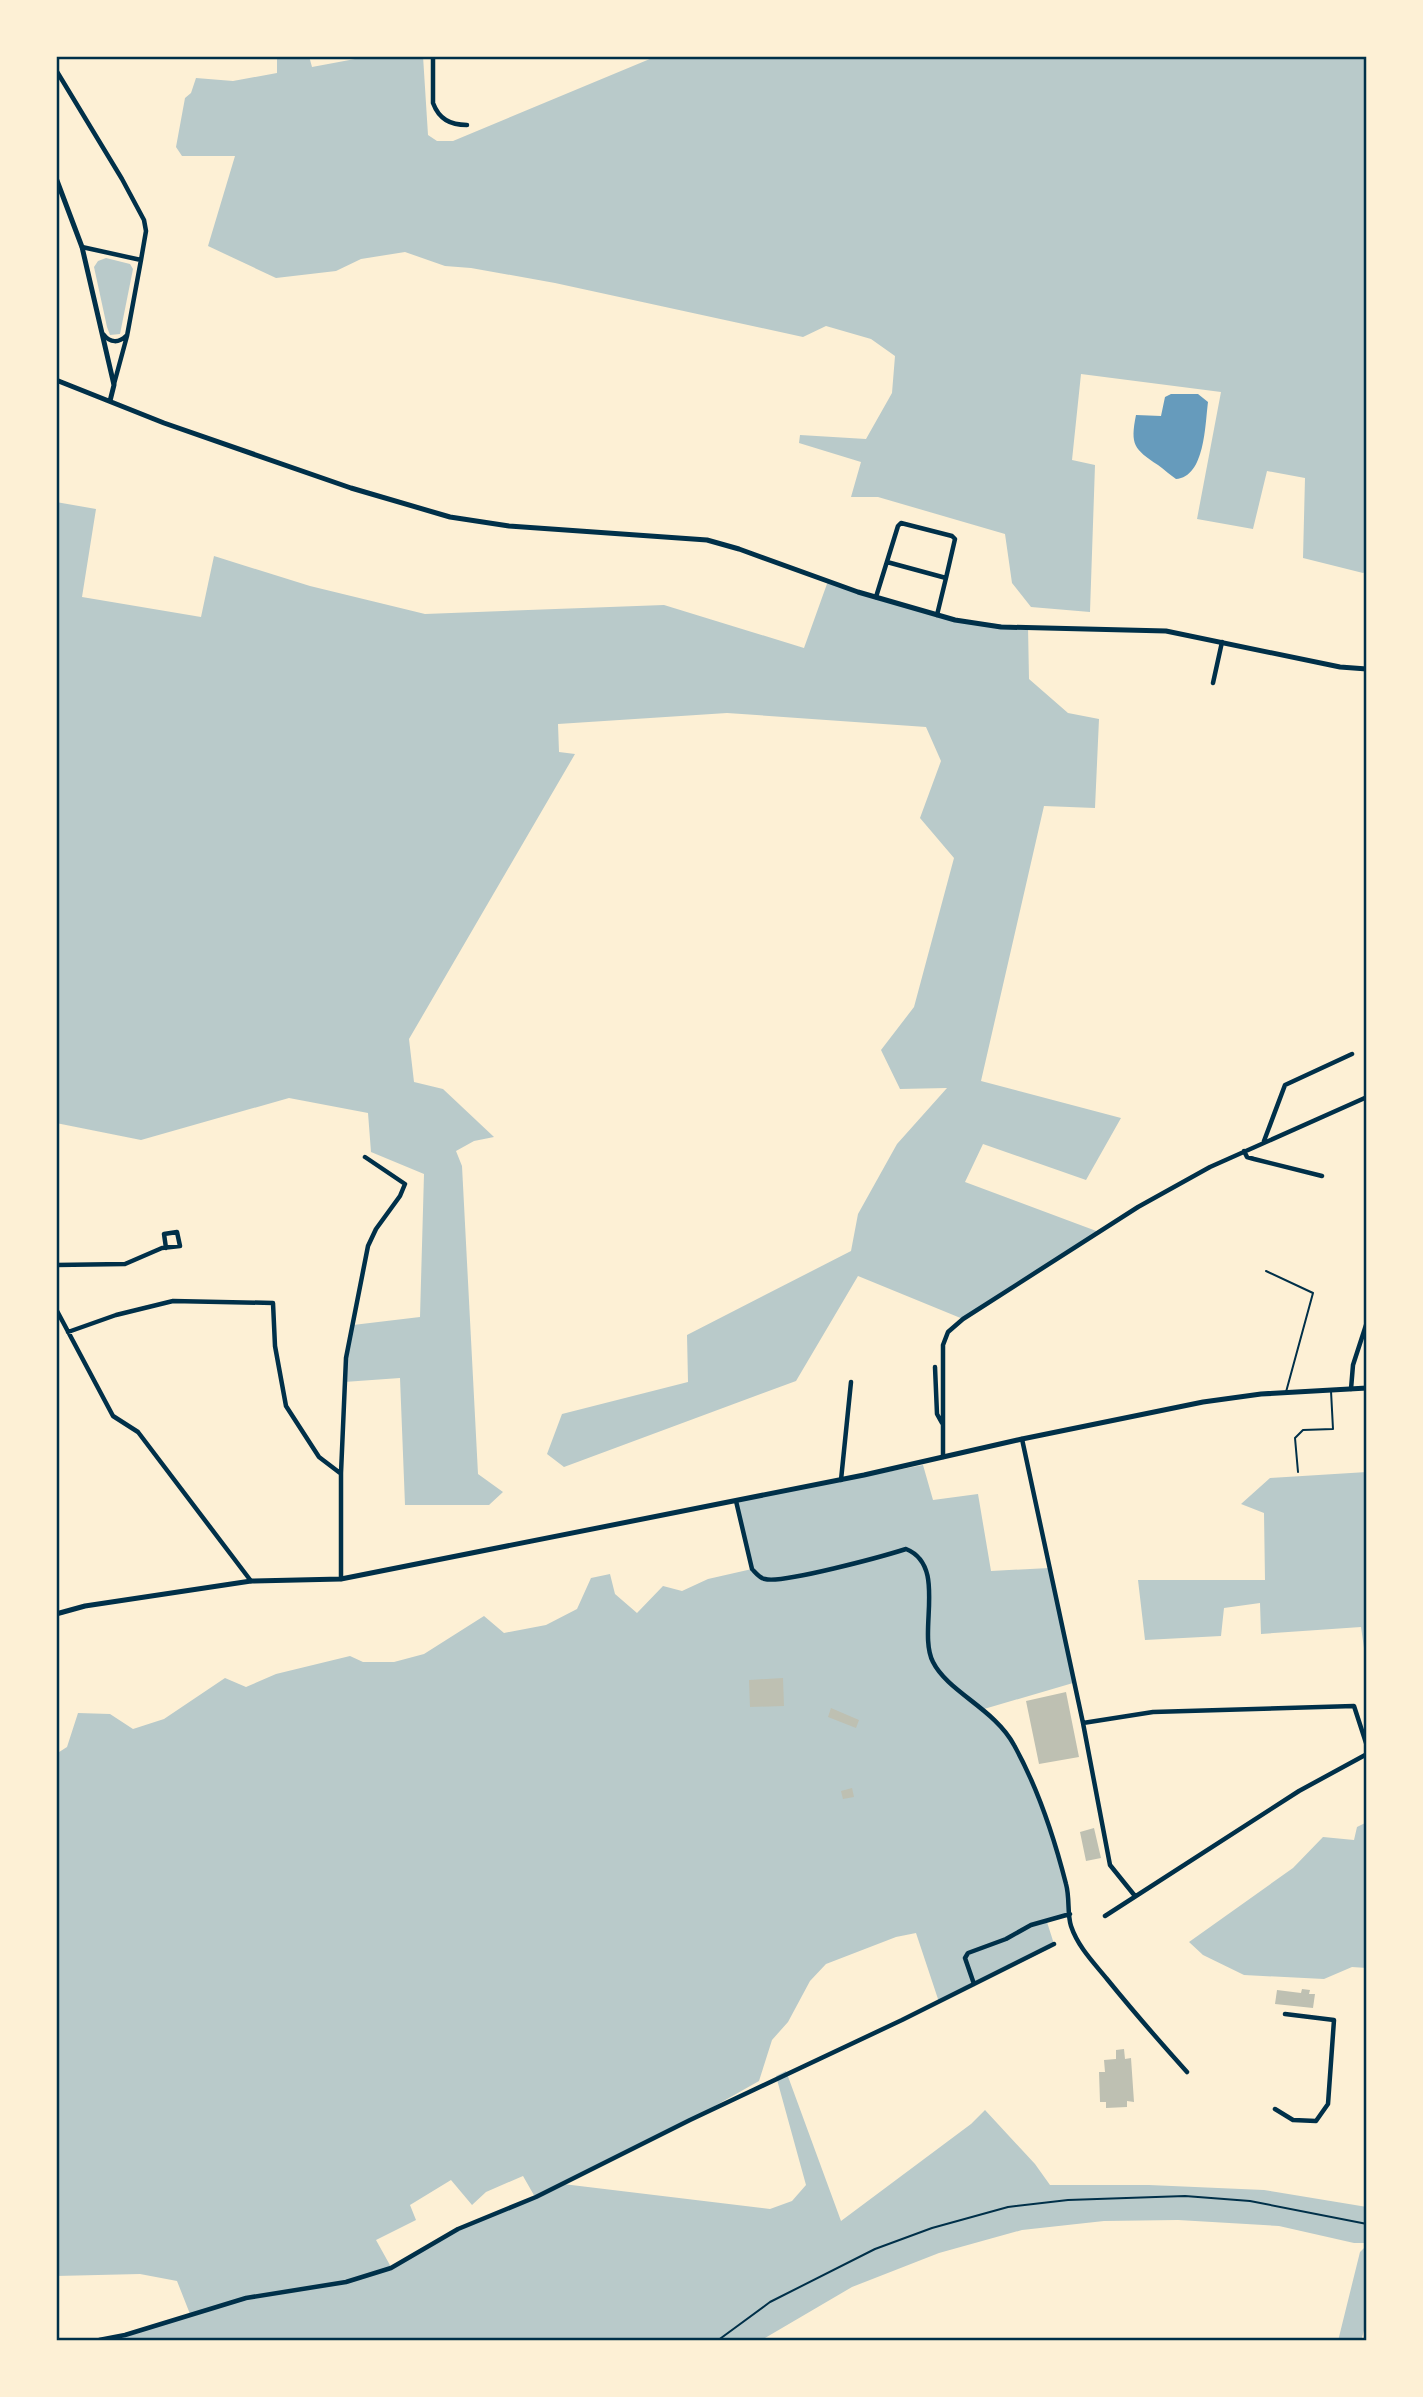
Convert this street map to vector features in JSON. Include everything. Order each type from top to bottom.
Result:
[{"type":"street","points":[[433,56],[433,103],[436,111],[450,123],[467,125]]},
{"type":"street","points":[[56,71],[140,210],[146,231],[127,336],[110,401]]},
{"type":"street","points":[[56,178],[82,247],[114,385]]},
{"type":"street","points":[[82,247],[141,260]]},
{"type":"street","points":[[100,330],[111,341],[122,340],[127,336]]},
{"type":"street","points":[[56,380],[164,423],[351,488],[450,516],[509,526],[707,540],[876,597],[955,620],[1001,627],[1166,631],[1340,667],[1367,669]]},
{"type":"street","points":[[876,597],[898,526],[906,523],[952,536],[955,539],[937,615]]},
{"type":"street","points":[[887,562],[946,578]]},
{"type":"street","points":[[1213,683],[1222,642]]},
{"type":"street","points":[[1263,1142],[1284,1085],[1352,1054]]},
{"type":"street","points":[[943,1457],[943,1345],[948,1332],[963,1319],[1138,1207],[1210,1167],[1367,1097]]},
{"type":"street","points":[[1244,1151],[1247,1157],[1322,1176]]},
{"type":"street","points":[[341,1579],[341,1474],[346,1358],[368,1247],[376,1229],[400,1196],[405,1184],[365,1157]]},
{"type":"street","points":[[56,1265],[124,1264],[166,1248]]},
{"type":"street","points":[[68,1332],[116,1315],[173,1301],[273,1303],[275,1346],[286,1406],[319,1457],[341,1474]]},
{"type":"street","points":[[56,1309],[113,1416],[138,1432],[251,1581]]},
{"type":"street","points":[[1351,1389],[1353,1365],[1367,1322]]},
{"type":"street","points":[[935,1367],[937,1415],[943,1423]]},
{"type":"street","points":[[841,1480],[851,1382]]},
{"type":"street","points":[[56,1614],[85,1606],[251,1581],[341,1579],[841,1480],[1203,1402],[1367,1388]]},
{"type":"street","points":[[1022,1439],[1111,1865],[1135,1896]]},
{"type":"street","points":[[736,1501],[752,1569],[766,1580],[881,1557],[906,1549],[915,1552],[923,1564],[929,1585],[928,1633],[932,1660],[945,1678],[988,1712],[1013,1742],[1030,1777],[1050,1831],[1067,1886],[1071,1925],[1086,1953],[1187,2072]]},
{"type":"street","points":[[1083,1723],[1153,1712],[1354,1706],[1367,1746]]},
{"type":"street","points":[[1105,1916],[1298,1791],[1367,1754]]},
{"type":"street","points":[[974,1984],[965,1965],[964,1958],[968,1953],[1006,1939],[1031,1924],[1070,1914]]},
{"type":"street","points":[[62,2341],[99,2340],[136,2332],[246,2298],[346,2282],[391,2268],[458,2229],[536,2197],[1055,1944]]},
{"type":"street","points":[[1275,2109],[1293,2120],[1316,2121],[1328,2104],[1334,2020],[1285,2014]]},
{"type":"lane","points":[[1266,1270],[1313,1293],[1285,1393]]},
{"type":"lane","points":[[1298,1472],[1295,1438],[1303,1430],[1333,1429],[1331,1390]]},
{"type":"path","points":[[717,2341],[770,2302],[875,2249],[932,2228],[1008,2207],[1068,2200],[1185,2196],[1250,2201],[1367,2224]]},
{"type":"shaded area","points":[[277,56],[309,56],[312,67],[371,56],[423,56],[428,135],[437,141],[453,141],[657,56],[1367,56],[1367,571],[1363,573],[1303,558],[1305,478],[1267,471],[1253,529],[1197,519],[1221,392],[1081,374],[1072,460],[1095,465],[1090,612],[1031,607],[1012,583],[1005,534],[878,497],[851,497],[861,462],[799,443],[800,435],[866,439],[892,393],[895,356],[871,339],[826,326],[803,337],[555,283],[445,266],[405,252],[361,259],[336,271],[276,278],[208,246],[235,156],[182,156],[176,147],[185,98],[191,93],[196,78],[233,81],[277,73]]},
{"type":"shaded area","points":[[106,258],[130,264],[133,269],[120,334],[110,335],[94,267],[98,261]]},
{"type":"shaded area","points":[[56,502],[96,509],[82,597],[201,617],[214,556],[310,586],[425,614],[664,605],[804,648],[828,581],[955,620],[1028,627],[1029,679],[1068,713],[1099,719],[1095,808],[1044,806],[981,1081],[1121,1118],[1086,1180],[983,1144],[965,1182],[1099,1232],[963,1319],[858,1276],[796,1381],[564,1467],[547,1454],[562,1414],[688,1382],[687,1335],[851,1251],[858,1214],[897,1144],[947,1088],[900,1089],[881,1050],[914,1007],[954,858],[920,818],[941,761],[926,727],[727,713],[558,724],[559,752],[575,754],[409,1039],[414,1082],[443,1089],[494,1137],[474,1141],[456,1151],[462,1166],[478,1474],[503,1492],[489,1505],[405,1505],[400,1378],[344,1382],[353,1325],[420,1317],[424,1174],[371,1152],[368,1113],[289,1098],[141,1140],[56,1123]]},
{"type":"shaded area","points":[[923,1465],[933,1500],[978,1494],[991,1571],[1049,1568],[1073,1683],[984,1709],[1013,1742],[1030,1777],[1067,1886],[1070,1914],[1047,1922],[1054,1944],[939,2002],[916,1933],[896,1937],[826,1964],[810,1981],[788,2022],[772,2040],[759,2081],[690,2120],[563,2184],[770,2209],[792,2201],[806,2185],[776,2076],[786,2071],[841,2221],[971,2124],[985,2110],[1035,2164],[1050,2185],[1149,2185],[1264,2190],[1367,2207],[1367,2243],[1354,2243],[1279,2226],[1178,2220],[1104,2221],[1022,2230],[939,2253],[852,2287],[760,2341],[99,2341],[190,2314],[177,2281],[140,2274],[56,2276],[56,1754],[67,1747],[78,1713],[110,1714],[133,1729],[164,1719],[225,1678],[246,1687],[276,1674],[350,1656],[363,1662],[394,1662],[424,1654],[484,1616],[504,1633],[546,1625],[577,1609],[591,1578],[610,1574],[615,1594],[637,1613],[663,1586],[682,1591],[708,1579],[752,1569],[736,1501]],"holes":[[[523,2176],[535,2197],[458,2229],[391,2267],[376,2240],[416,2220],[410,2205],[451,2180],[472,2205],[486,2192]]]},
{"type":"shaded area","points":[[1367,1472],[1367,1655],[1361,1627],[1261,1634],[1260,1603],[1224,1608],[1221,1636],[1145,1640],[1138,1580],[1265,1580],[1264,1513],[1241,1504],[1270,1478]]},
{"type":"shaded area","points":[[1367,1822],[1367,1968],[1352,1967],[1324,1979],[1244,1975],[1203,1955],[1189,1942],[1293,1868],[1323,1837],[1354,1840],[1357,1827]]},
{"type":"shaded area","points":[[1367,2245],[1367,2320],[1361,2341],[1338,2341],[1360,2252]]},
{"type":"water","points":[[1171,394],[1198,394],[1208,402],[1198,460],[1186,476],[1176,479],[1144,455],[1134,440],[1136,415],[1161,416],[1165,397]]},
{"type":"building","points":[[783,1678],[784,1706],[750,1707],[749,1680]]},
{"type":"building","points":[[1066,1692],[1079,1757],[1039,1764],[1026,1701]]},
{"type":"building","points":[[831,1708],[859,1720],[856,1728],[828,1717]]},
{"type":"building","points":[[852,1788],[854,1797],[843,1799],[841,1791]]},
{"type":"building","points":[[1094,1828],[1101,1858],[1086,1861],[1080,1832]]},
{"type":"building","points":[[1302,1989],[1310,1990],[1309,1994],[1315,1994],[1313,2008],[1275,2004],[1277,1990],[1301,1993]]},
{"type":"building","points":[[1124,2049],[1125,2059],[1131,2058],[1134,2102],[1127,2101],[1127,2107],[1106,2108],[1106,2102],[1100,2102],[1099,2072],[1105,2072],[1104,2060],[1116,2059],[1116,2050]]}]
